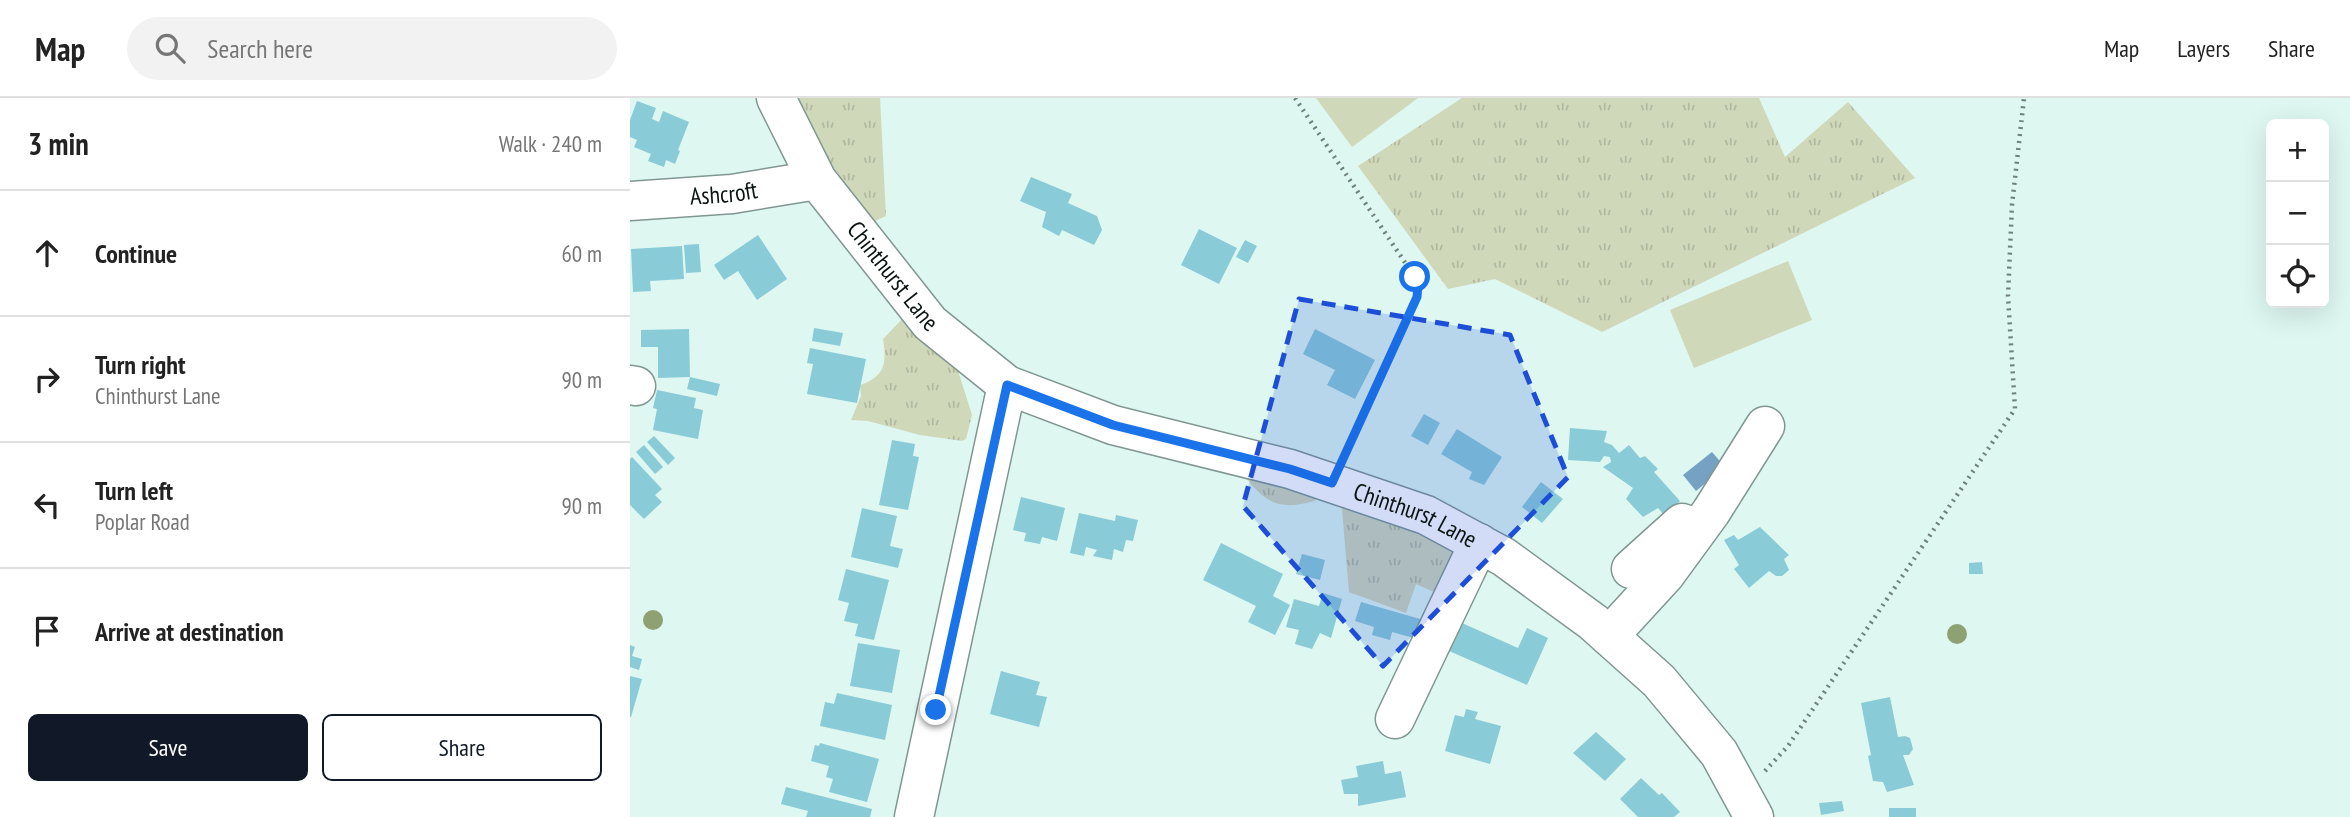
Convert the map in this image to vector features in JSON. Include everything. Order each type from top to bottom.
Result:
[{"type":"street","name":"Chinthurst Lane","points":[[776,98],[817,180],[930,323],[1007,385],[1113,425],[1290,469],[1426,515],[1504,557],[1593,622],[1659,681],[1719,753],[1754,816]]},
{"type":"street","name":"Ashcroft","points":[[630,201],[732,194],[817,180]]},
{"type":"street","points":[[914,817],[1007,385]]},
{"type":"street","points":[[1609,636],[1665,575],[1765,426]]},
{"type":"street","points":[[1631,569],[1682,523],[1699,528]]},
{"type":"street","points":[[1395,719],[1479,543]]},
{"type":"path","points":[[1295,98],[1418,285],[1417,297],[1332,483]]},
{"type":"path","points":[[1754,816],[1758,779],[1788,746],[2015,409],[2008,296],[2012,205],[2024,98]]},
{"type":"highlighted area","points":[[1299,299],[1510,335],[1568,477],[1383,666],[1243,506]]},
{"type":"green space","points":[[790,98],[880,98],[886,216],[869,224]]},
{"type":"green space","points":[[1316,98],[1418,98],[1352,147]]},
{"type":"green space","points":[[1462,98],[1759,98],[1785,157],[1848,102],[1915,178],[1602,332],[1495,279],[1448,289],[1358,166]]},
{"type":"green space","points":[[1788,261],[1812,320],[1694,368],[1670,310]]},
{"type":"green space","points":[[906,315],[955,361],[972,415],[966,439],[962,441],[920,435],[868,421],[851,420],[861,396],[860,385],[875,378],[882,368],[885,355],[883,339]]},
{"type":"green space","points":[[1233,463],[1321,488],[1315,501],[1287,505],[1276,503],[1259,493]]},
{"type":"green space","points":[[1341,497],[1460,548],[1443,596],[1416,584],[1406,613],[1349,592]]},
{"type":"water","points":[[1712,452],[1725,467],[1696,491],[1683,475]]},
{"type":"building","points":[[637,101],[656,108],[652,119],[659,122],[663,111],[689,122],[675,164],[666,160],[664,167],[648,161],[651,154],[634,147],[637,140],[630,137],[630,120]]},
{"type":"building","points":[[1031,177],[1072,194],[1068,203],[1097,216],[1102,230],[1094,245],[1062,230],[1059,236],[1042,227],[1046,212],[1020,201]]},
{"type":"building","points":[[1199,229],[1237,248],[1219,284],[1181,265]]},
{"type":"building","points":[[758,235],[787,279],[757,300],[738,271],[724,280],[714,265]]},
{"type":"building","points":[[1245,240],[1257,246],[1248,263],[1236,257]]},
{"type":"building","points":[[699,244],[701,272],[686,273],[684,245]]},
{"type":"building","points":[[682,246],[684,279],[650,281],[651,291],[633,292],[631,249]]},
{"type":"building","points":[[814,328],[843,333],[840,346],[812,341]]},
{"type":"building","points":[[689,329],[690,377],[658,378],[658,347],[641,347],[641,330]]},
{"type":"building","points":[[1315,329],[1375,360],[1355,399],[1327,385],[1335,370],[1303,354]]},
{"type":"building","points":[[810,348],[866,359],[857,403],[807,394],[813,364],[807,363]]},
{"type":"building","points":[[690,377],[720,384],[717,396],[687,389]]},
{"type":"building","points":[[657,390],[696,398],[694,408],[703,410],[698,439],[653,430],[657,409],[653,408]]},
{"type":"building","points":[[1424,414],[1440,423],[1428,445],[1411,436]]},
{"type":"building","points":[[1570,428],[1607,431],[1604,442],[1612,445],[1619,453],[1629,445],[1640,458],[1645,456],[1658,469],[1654,472],[1680,501],[1664,515],[1658,508],[1643,517],[1626,499],[1633,488],[1603,467],[1611,462],[1610,457],[1604,456],[1600,462],[1568,460]]},
{"type":"building","points":[[1457,429],[1502,457],[1484,485],[1469,479],[1472,472],[1441,454]]},
{"type":"building","points":[[654,436],[675,458],[668,465],[647,442]]},
{"type":"building","points":[[892,440],[915,444],[913,456],[919,457],[908,510],[879,505]]},
{"type":"building","points":[[644,445],[663,467],[655,474],[636,452]]},
{"type":"building","points":[[632,457],[662,489],[655,495],[662,502],[644,519],[630,505]]},
{"type":"building","points":[[1541,482],[1563,499],[1542,523],[1522,507]]},
{"type":"building","points":[[1021,497],[1065,508],[1057,541],[1042,537],[1040,544],[1024,541],[1026,533],[1013,530]]},
{"type":"building","points":[[862,508],[897,516],[890,546],[903,549],[898,568],[851,557]]},
{"type":"building","points":[[1079,513],[1115,521],[1116,515],[1138,520],[1133,541],[1126,540],[1123,552],[1114,549],[1112,560],[1093,556],[1097,550],[1086,547],[1084,556],[1070,553]]},
{"type":"building","points":[[1760,527],[1789,555],[1784,559],[1789,570],[1782,576],[1776,576],[1769,571],[1749,588],[1734,569],[1739,565],[1724,540],[1734,535],[1738,540]]},
{"type":"building","points":[[1221,543],[1283,574],[1273,596],[1290,605],[1275,635],[1248,622],[1256,606],[1203,580]]},
{"type":"building","points":[[1302,554],[1325,560],[1320,580],[1296,574]]},
{"type":"building","points":[[1982,562],[1983,574],[1969,574],[1969,563]]},
{"type":"building","points":[[846,569],[889,580],[874,640],[855,636],[858,624],[844,621],[849,603],[838,600]]},
{"type":"building","points":[[1323,593],[1342,599],[1331,638],[1320,633],[1312,649],[1295,644],[1299,630],[1286,627],[1294,599],[1319,606]]},
{"type":"building","points":[[1361,602],[1434,623],[1428,642],[1392,632],[1390,640],[1372,635],[1374,627],[1355,621]]},
{"type":"building","points":[[1462,623],[1518,648],[1527,628],[1548,638],[1527,685],[1449,651]]},
{"type":"building","points":[[858,643],[900,650],[892,693],[850,686]]},
{"type":"building","points":[[630,645],[635,647],[632,656],[642,659],[639,670],[630,667]]},
{"type":"building","points":[[1001,671],[1040,682],[1036,695],[1047,697],[1039,727],[990,714]]},
{"type":"building","points":[[630,676],[642,679],[631,717],[630,717]]},
{"type":"building","points":[[837,693],[892,705],[885,740],[820,726],[825,702],[834,704]]},
{"type":"building","points":[[1890,697],[1898,737],[1910,738],[1913,749],[1909,755],[1903,755],[1914,785],[1887,792],[1883,782],[1873,781],[1861,703]]},
{"type":"building","points":[[1466,709],[1478,712],[1475,719],[1501,726],[1490,764],[1445,751],[1455,715],[1464,717]]},
{"type":"building","points":[[1596,732],[1626,759],[1605,781],[1573,753]]},
{"type":"building","points":[[820,743],[879,759],[867,802],[829,792],[833,779],[826,777],[829,766],[811,761],[815,745],[819,746]]},
{"type":"building","points":[[1383,761],[1385,774],[1401,771],[1406,797],[1358,806],[1358,794],[1344,794],[1341,780],[1358,777],[1356,766]]},
{"type":"building","points":[[1641,778],[1659,795],[1662,793],[1680,812],[1674,817],[1638,817],[1620,799]]},
{"type":"building","points":[[786,787],[872,809],[870,817],[806,817],[808,811],[781,804]]},
{"type":"building","points":[[1842,801],[1844,811],[1821,815],[1819,803]]},
{"type":"building","points":[[1889,808],[1916,808],[1916,817],[1889,817]]},
{"type":"route","points":[[936,710],[1007,385],[1113,425],[1290,469],[1332,483],[1417,297],[1419,290],[1415,277]]}]
